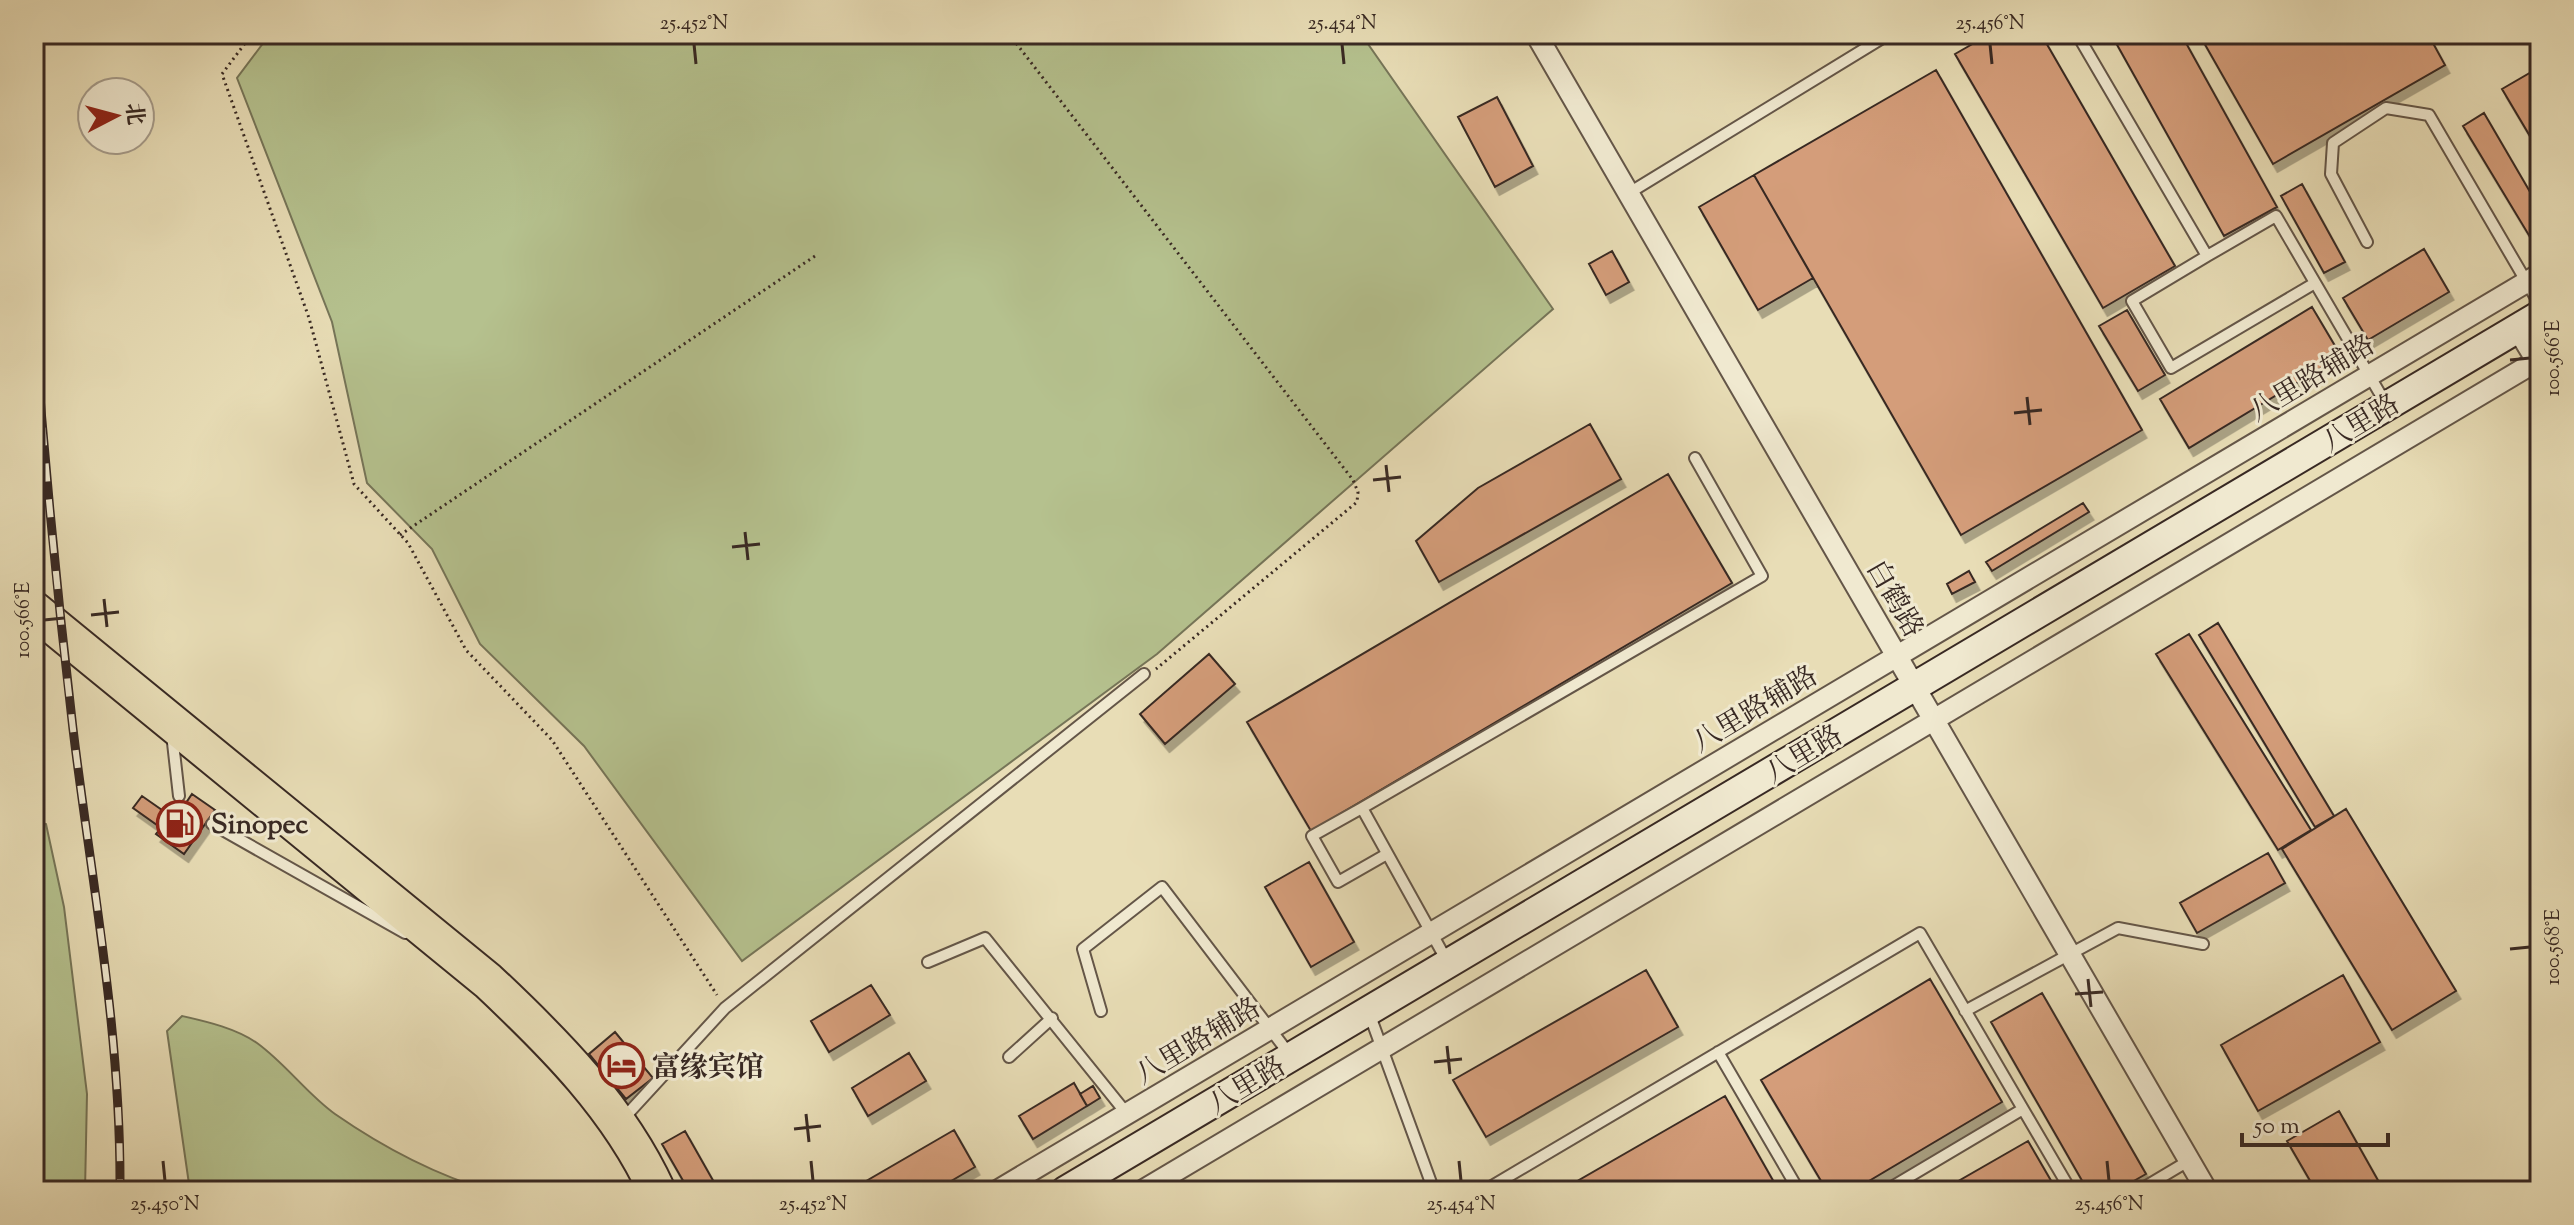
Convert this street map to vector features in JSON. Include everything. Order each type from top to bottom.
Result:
[{"type":"highway","points":[[34,610],[488,981],[555,1045],[619,1123],[657,1191]]},
{"type":"main road","name":"八里路","points":[[1065,1191],[2529,321]]},
{"type":"street","name":"白鹤路","points":[[1536,34],[2207,1191]]},
{"type":"street","name":"八里路辅路","points":[[997,1191],[2533,278]]},
{"type":"street","points":[[1142,1191],[2539,360],[2529,321]]},
{"type":"lane","points":[[1629,193],[1889,34]]},
{"type":"lane","points":[[2077,34],[2207,256]]},
{"type":"lane","points":[[2367,242],[2331,174],[2333,143],[2386,108],[2429,115],[2533,278],[2540,305]]},
{"type":"lane","points":[[2315,283],[2171,368],[2132,301],[2276,216],[2387,405]]},
{"type":"lane","points":[[1387,854],[1338,882],[1312,836],[1762,576],[1695,458]]},
{"type":"lane","points":[[619,1123],[725,1008],[1144,674]]},
{"type":"lane","points":[[171,725],[179,796]]},
{"type":"lane","points":[[1362,808],[1448,964]]},
{"type":"lane","points":[[212,824],[488,981]]},
{"type":"lane","points":[[1101,1011],[1083,949],[1162,887],[1291,1057]]},
{"type":"lane","points":[[1965,1011],[2118,928],[2203,944]]},
{"type":"lane","points":[[1495,1191],[1492,1186],[1920,933],[2071,1191]]},
{"type":"lane","points":[[928,962],[985,938],[1127,1114]]},
{"type":"lane","points":[[1368,1011],[1434,1191]]},
{"type":"lane","points":[[1009,1057],[1052,1018]]},
{"type":"lane","points":[[1718,1052],[1799,1191]]},
{"type":"lane","points":[[1885,1191],[2023,1109]]},
{"type":"lane","points":[[2138,1191],[2190,1160]]},
{"type":"path","points":[[252,34],[222,74],[309,318],[354,484],[400,535],[466,650],[552,740],[725,1008]]},
{"type":"path","points":[[1009,34],[1353,480],[1358,492],[1357,502],[1159,668],[1144,674]]},
{"type":"path","points":[[400,535],[815,256]]},
{"type":"green space","points":[[270,34],[1361,34],[1553,309],[1157,654],[742,961],[584,746],[480,644],[432,549],[367,483],[332,322],[237,78]]},
{"type":"green space","points":[[34,821],[46,824],[64,907],[87,1094],[85,1191],[34,1191]]},
{"type":"green space","points":[[182,1016],[221,1026],[249,1038],[325,1106],[353,1126],[429,1168],[490,1191],[190,1191],[167,1031]]},
{"type":"building","points":[[1990,34],[2041,34],[2175,266],[2103,308],[1955,54]]},
{"type":"building","points":[[2111,34],[2181,34],[2277,207],[2224,236]]},
{"type":"building","points":[[2199,34],[2428,34],[2445,65],[2273,164]]},
{"type":"building","points":[[2540,67],[2540,153],[2502,89]]},
{"type":"building","points":[[1936,70],[2142,430],[1961,535],[1754,175]]},
{"type":"building","points":[[1497,97],[1533,166],[1495,187],[1458,117]]},
{"type":"building","points":[[2484,113],[2540,209],[2540,231],[2530,237],[2463,126]]},
{"type":"building","points":[[1754,175],[1813,278],[1758,310],[1699,207]]},
{"type":"building","points":[[2302,184],[2345,262],[2324,273],[2281,196]]},
{"type":"building","points":[[2424,249],[2449,292],[2368,340],[2343,298]]},
{"type":"building","points":[[1612,251],[1629,282],[1606,295],[1589,264]]},
{"type":"building","points":[[2312,307],[2341,356],[2189,448],[2160,399]]},
{"type":"building","points":[[2127,310],[2165,375],[2138,391],[2099,326]]},
{"type":"building","points":[[1590,424],[1621,479],[1439,582],[1416,541],[1478,488]]},
{"type":"building","points":[[1668,474],[1732,583],[1311,831],[1247,722]]},
{"type":"building","points":[[2083,503],[2089,512],[1992,571],[1986,562]]},
{"type":"building","points":[[1969,571],[1975,582],[1952,594],[1947,584]]},
{"type":"building","points":[[2218,623],[2334,816],[2315,827],[2199,635]]},
{"type":"building","points":[[2189,634],[2311,830],[2278,850],[2156,654]]},
{"type":"building","points":[[1209,654],[1235,684],[1165,744],[1140,714]]},
{"type":"building","name":"Sinopec","points":[[192,794],[215,810],[184,854],[156,834],[161,828],[133,808],[142,796],[175,819]]},
{"type":"building","points":[[2346,809],[2456,991],[2392,1030],[2282,849]]},
{"type":"building","points":[[2268,853],[2285,883],[2197,933],[2180,903]]},
{"type":"building","points":[[1309,862],[1354,942],[1311,967],[1265,887]]},
{"type":"building","points":[[1646,970],[1678,1027],[1486,1137],[1453,1080]]},
{"type":"building","points":[[2343,975],[2380,1042],[2258,1111],[2221,1045]]},
{"type":"building","points":[[1930,979],[2002,1102],[1852,1191],[1827,1191],[1761,1080]]},
{"type":"building","points":[[871,985],[890,1015],[829,1052],[811,1021]]},
{"type":"building","points":[[2042,993],[2146,1174],[2116,1191],[2088,1191],[1991,1022]]},
{"type":"building","name":"富缘宾馆","points":[[615,1032],[653,1078],[626,1099],[589,1054]]},
{"type":"building","points":[[909,1053],[926,1081],[868,1116],[852,1088]]},
{"type":"building","points":[[1074,1083],[1087,1106],[1033,1139],[1019,1116]]},
{"type":"building","points":[[1093,1086],[1100,1098],[1087,1106],[1080,1094]]},
{"type":"building","points":[[1725,1096],[1779,1191],[1560,1191]]},
{"type":"building","points":[[2339,1111],[2384,1191],[2316,1191],[2287,1141]]},
{"type":"building","points":[[954,1130],[975,1167],[934,1191],[849,1191]]},
{"type":"building","points":[[685,1131],[719,1191],[689,1191],[662,1144]]},
{"type":"building","points":[[2028,1141],[2057,1191],[1941,1191]]},
{"type":"railway","points":[[34,68],[37,34]]},
{"type":"railway","points":[[34,320],[67,678],[111,1016],[120,1191]]},
{"type":"place","name":"Sinopec","points":[[180,823]]},
{"type":"place","name":"富缘宾馆","points":[[621,1066]]}]
